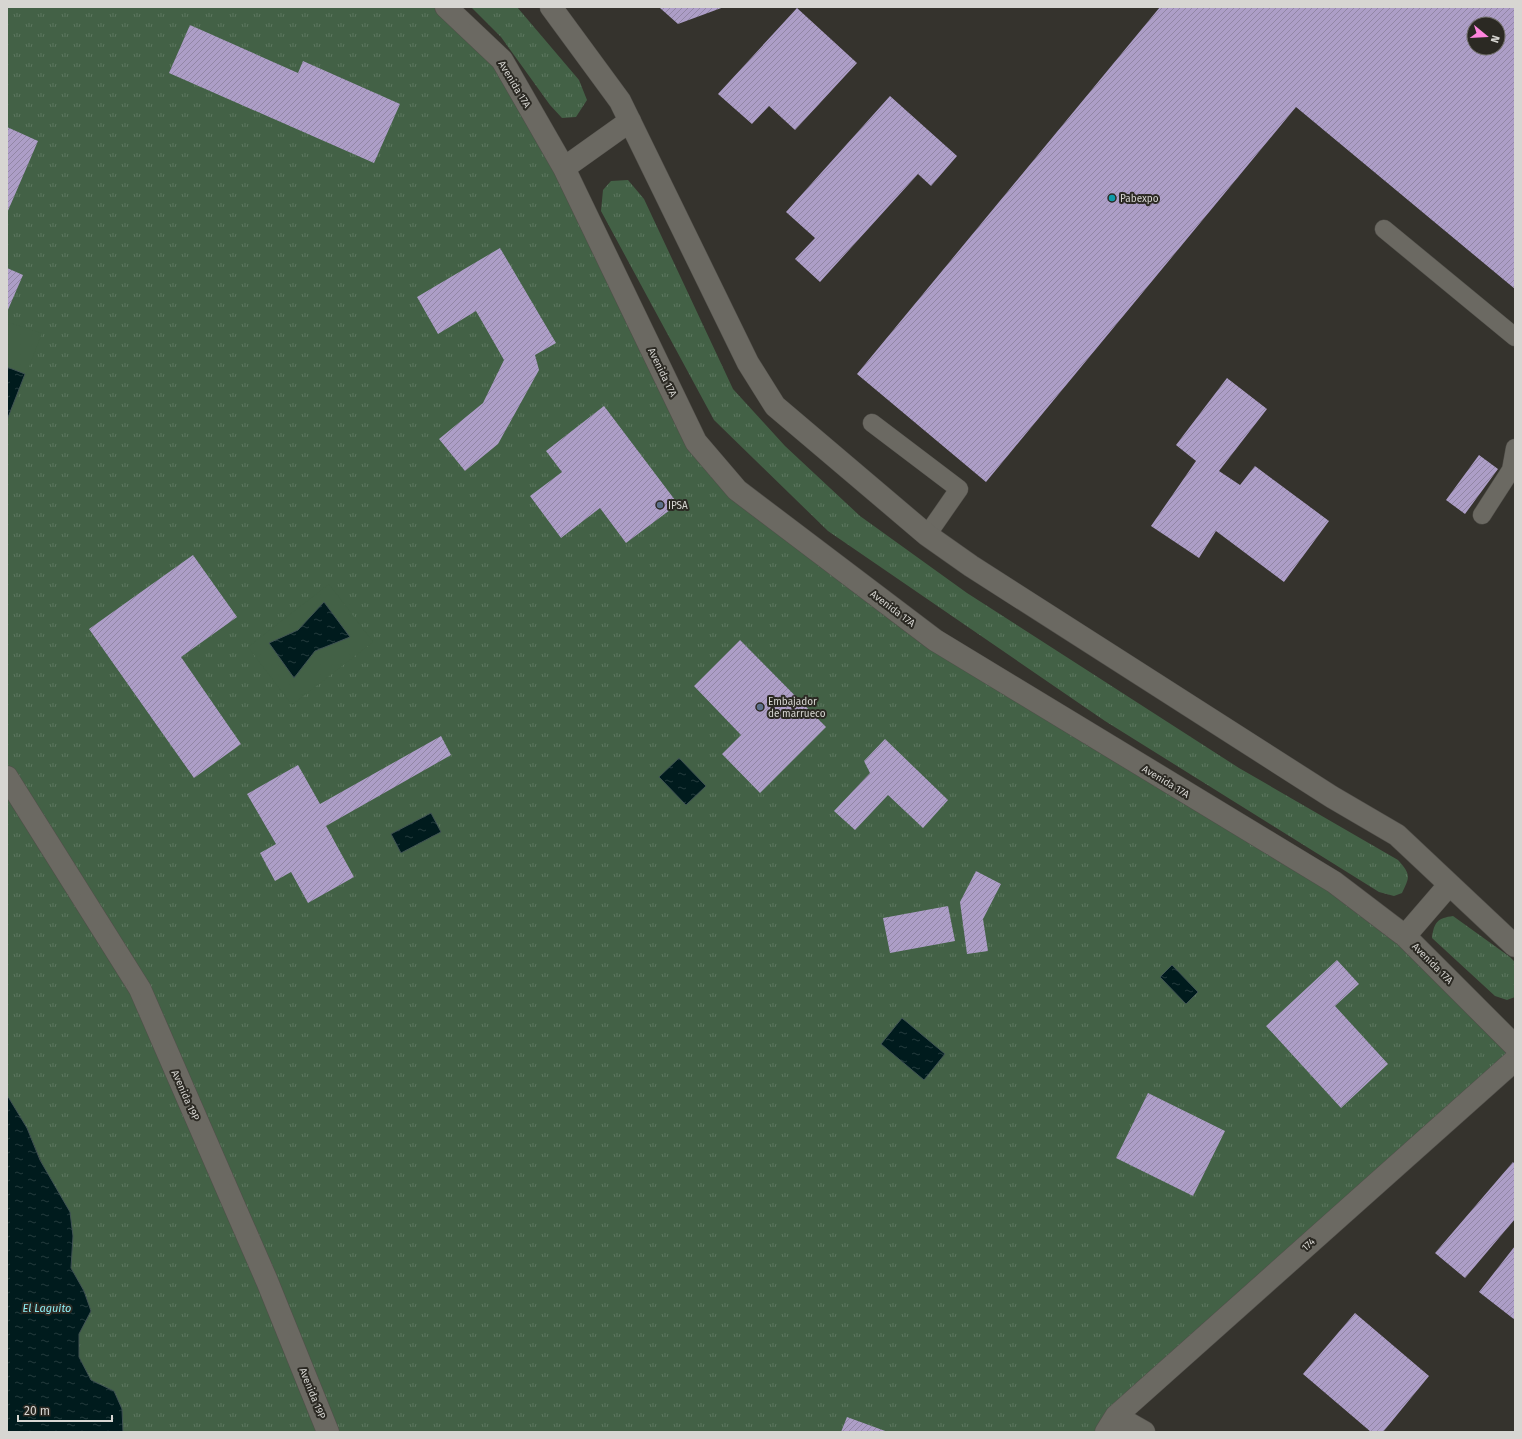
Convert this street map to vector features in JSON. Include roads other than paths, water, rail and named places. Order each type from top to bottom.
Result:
[{"type":"main road","name":"Avenida 17A","points":[[446,7],[502,60],[564,168],[696,442],[737,490],[935,640],[1334,882],[1405,936],[1515,1046]]},
{"type":"main road","points":[[550,7],[620,101],[748,363],[775,406],[927,535],[972,566],[1332,797],[1396,835],[1515,946]]},
{"type":"main road","points":[[564,168],[630,121]]},
{"type":"main road","name":"Avenida 19P","points":[[7,777],[140,988],[267,1281],[328,1432]]},
{"type":"main road","points":[[1405,936],[1449,885]]},
{"type":"main road","name":"174","points":[[1111,1424],[1515,1060]]},
{"type":"main road","points":[[1111,1424],[1144,1432]]},
{"type":"lane","points":[[1384,230],[1515,337]]},
{"type":"lane","points":[[872,423],[959,489],[927,535]]},
{"type":"lane","points":[[1482,515],[1511,470],[1515,448]]},
{"type":"water","points":[[7,367],[25,374],[7,420]]},
{"type":"water","points":[[324,602],[350,637],[315,651],[294,678],[269,643],[298,630]]},
{"type":"water","points":[[679,758],[706,786],[686,805],[659,777]]},
{"type":"water","points":[[431,813],[441,832],[401,853],[391,834]]},
{"type":"water","points":[[1172,965],[1198,992],[1186,1004],[1160,977]]},
{"type":"water","points":[[902,1018],[945,1054],[924,1080],[881,1044]]},
{"type":"water","name":"El Laguito","points":[[7,1095],[27,1128],[40,1160],[70,1212],[73,1236],[71,1268],[84,1291],[91,1311],[79,1334],[79,1357],[91,1380],[114,1391],[122,1409],[123,1432],[7,1432]]},
{"type":"place","name":"Pabexpo","points":[[1112,198]]},
{"type":"place","name":"IPSA","points":[[660,505]]},
{"type":"place","name":"Embajador de marrueco","points":[[760,707]]}]
